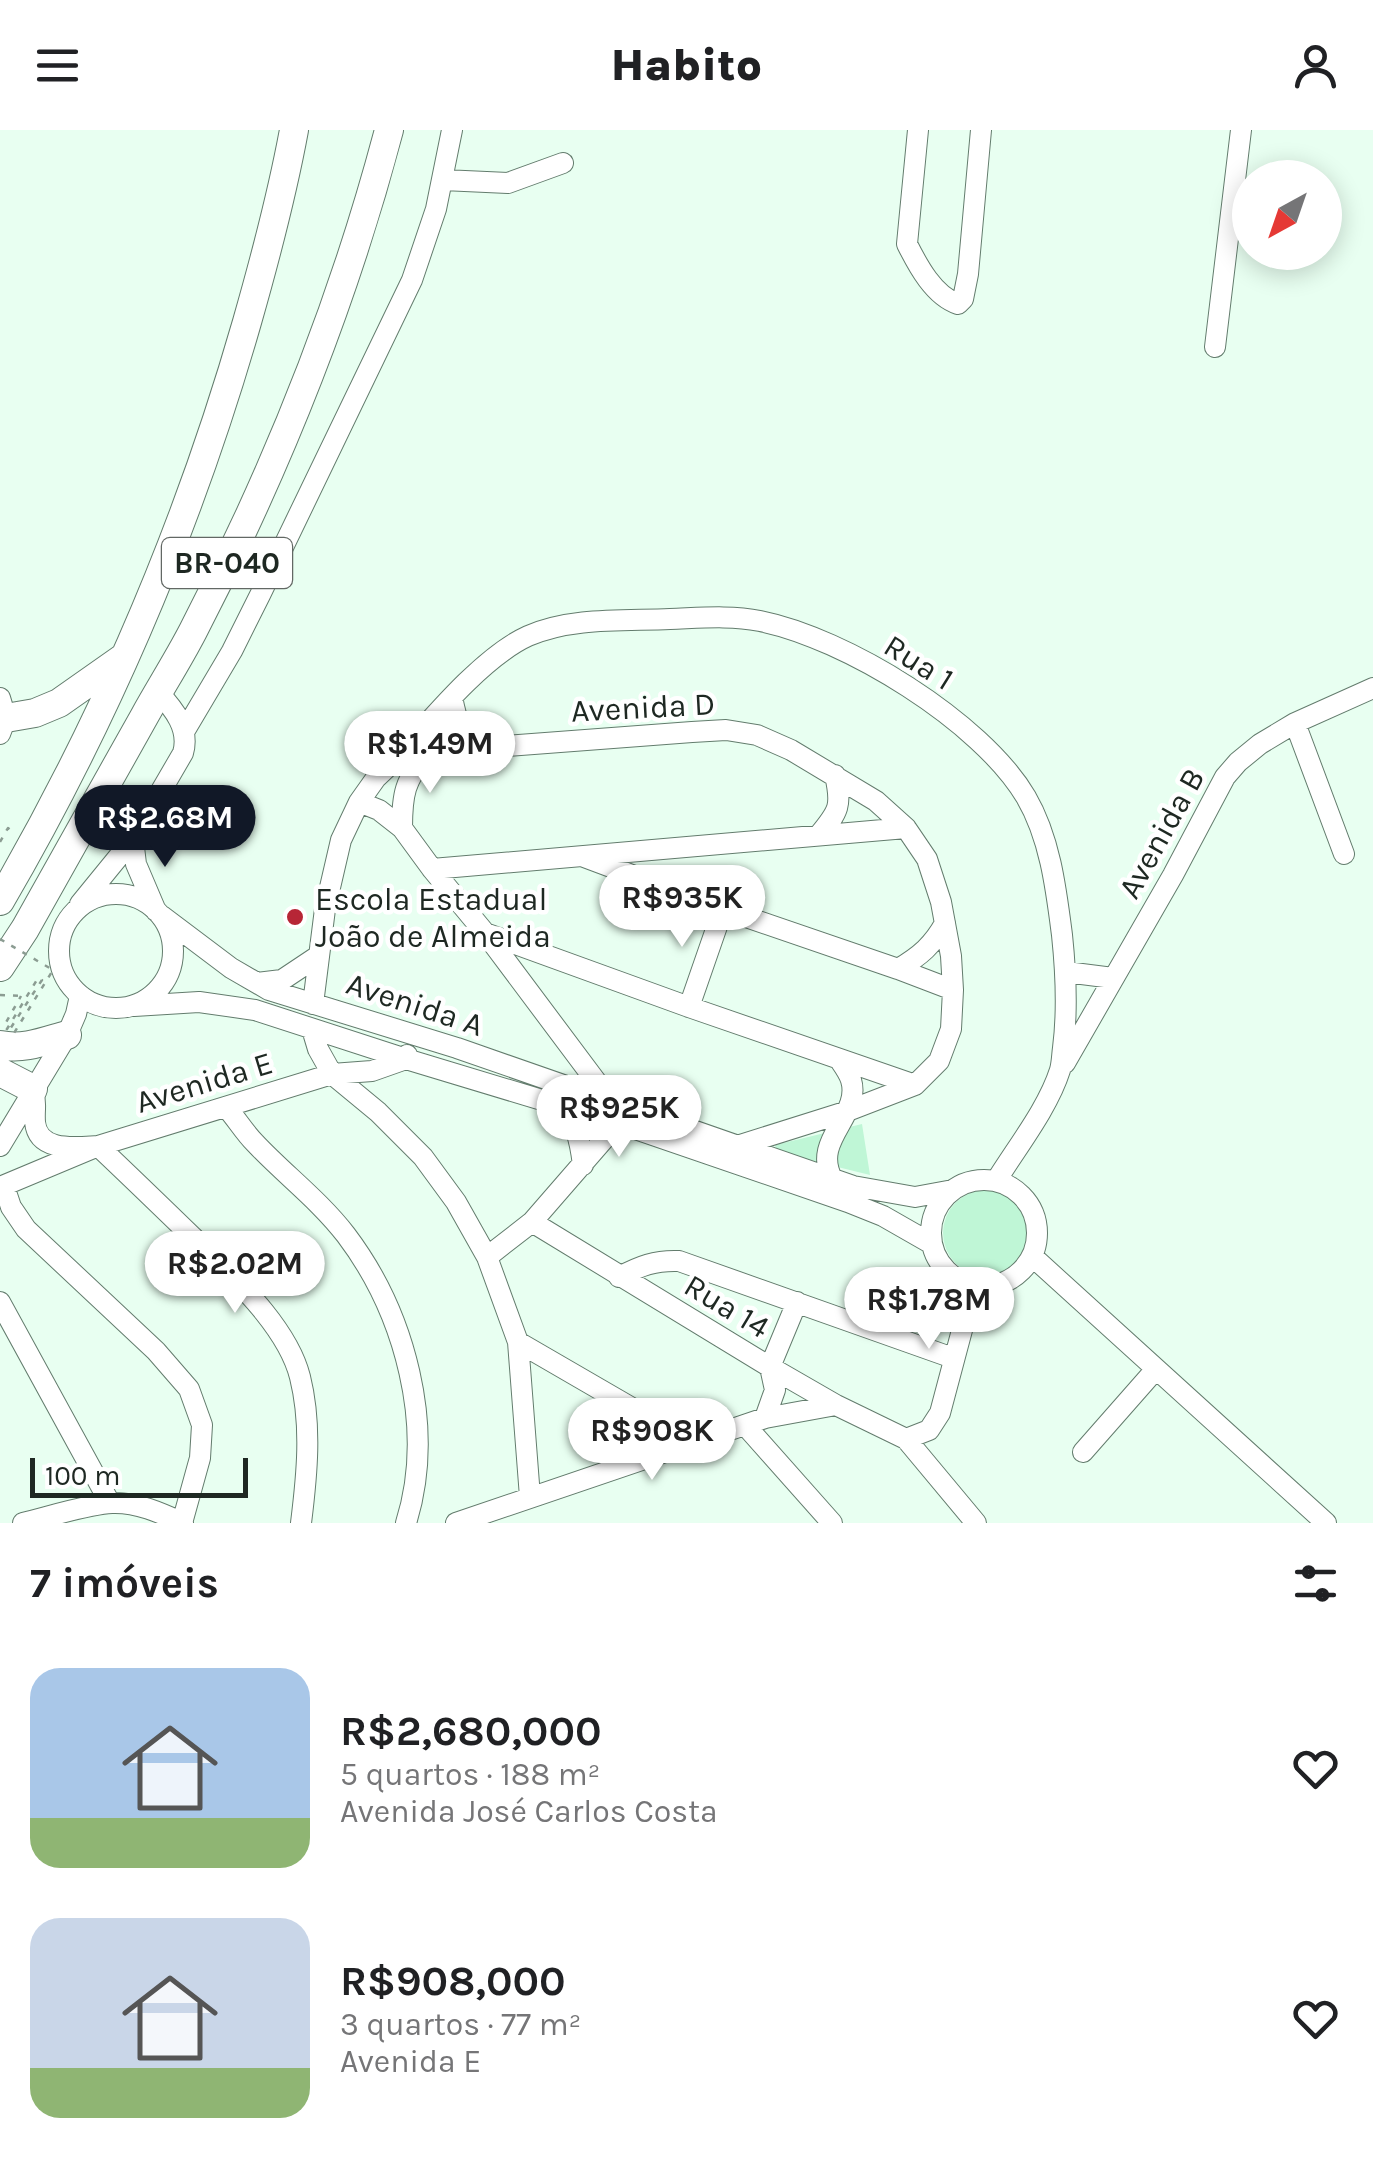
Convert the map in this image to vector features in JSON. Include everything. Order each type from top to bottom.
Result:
[{"type":"highway","name":"BR-040","points":[[0,901],[62,791],[148,609],[212,438],[268,246],[294,130]]},
{"type":"highway","name":"BR-040","points":[[0,967],[13,934],[158,692],[224,570],[316,362],[356,248],[389,130]]},
{"type":"highway","points":[[148,609],[139,657],[142,673],[158,692]]},
{"type":"highway","points":[[2,717],[59,703],[124,658]]},
{"type":"highway","points":[[11,987],[13,934]]},
{"type":"highway","points":[[0,1045],[31,1046],[68,1035]]},
{"type":"highway","points":[[0,1072],[34,1089]]},
{"type":"street","points":[[184,732],[246,623],[362,387],[423,251],[444,180],[452,130]]},
{"type":"street","points":[[918,130],[907,244],[940,293],[958,304],[963,299],[968,274],[981,130]]},
{"type":"street","points":[[1214,347],[1241,130]]},
{"type":"street","points":[[444,180],[508,184],[564,164]]},
{"type":"street","name":"Rua 1","points":[[396,758],[452,696],[494,658],[525,637],[550,628],[582,624],[726,617],[760,621],[839,647],[930,701],[998,758],[1026,797],[1046,844],[1056,888],[1066,972],[1061,1069],[1031,1128],[996,1181]]},
{"type":"street","name":"Avenida B","points":[[1061,1069],[1225,777],[1260,744],[1295,723],[1373,688]]},
{"type":"street","points":[[125,1008],[97,1006],[80,996],[67,982],[58,944],[64,925],[133,839],[183,753],[184,732],[158,692]]},
{"type":"street","points":[[452,696],[457,722],[466,737],[480,748]]},
{"type":"street","points":[[1295,723],[1344,854]]},
{"type":"street","name":"Avenida D","points":[[396,758],[726,730],[757,735],[835,775],[906,828],[928,859],[945,923],[953,990],[951,1030],[939,1060],[915,1084]]},
{"type":"street","points":[[402,828],[406,788],[426,753]]},
{"type":"street","points":[[313,1004],[326,909],[342,840],[359,802],[396,758]]},
{"type":"street","points":[[819,835],[840,806],[835,775]]},
{"type":"street","points":[[359,802],[379,810],[402,828],[484,932],[615,1114],[582,1165],[532,1222],[487,1257]]},
{"type":"street","points":[[432,868],[906,828]]},
{"type":"street","points":[[68,1035],[150,998],[163,985],[171,968],[174,950],[170,932],[136,864],[133,839]]},
{"type":"street","points":[[577,854],[723,910],[953,990]]},
{"type":"street","points":[[76,910],[92,899],[110,894],[148,903],[160,914]]},
{"type":"street","points":[[689,1007],[723,910]]},
{"type":"street","name":"Avenida A","points":[[160,914],[231,968],[270,990],[458,1048],[615,1114],[882,1216],[932,1244]]},
{"type":"street","points":[[898,969],[935,942],[945,923]]},
{"type":"street","points":[[484,932],[915,1084]]},
{"type":"street","points":[[258,983],[282,980],[318,956]]},
{"type":"street","points":[[1066,972],[1113,978]]},
{"type":"street","points":[[0,1146],[68,1035],[80,996]]},
{"type":"street","name":"Avenida A","points":[[125,1008],[199,1002],[255,1010],[552,1103],[615,1114],[737,1146],[854,1186],[915,1197],[953,1190]]},
{"type":"street","points":[[312,1029],[332,1074],[424,1157],[456,1202],[487,1257],[518,1342],[530,1496]]},
{"type":"street","points":[[406,1059],[410,1034]]},
{"type":"street","name":"Avenida E","points":[[2,1187],[98,1146],[332,1074],[372,1071],[406,1059]]},
{"type":"street","points":[[833,1180],[826,1159],[852,1091],[852,1080],[839,1059]]},
{"type":"street","points":[[737,1146],[845,1112],[915,1084]]},
{"type":"street","points":[[34,1089],[34,1120],[38,1133],[48,1143],[60,1147],[98,1146],[252,1296],[278,1332],[300,1374],[307,1422],[307,1474],[300,1523]]},
{"type":"street","points":[[552,1103],[567,1114],[576,1128],[582,1165]]},
{"type":"street","points":[[226,1106],[253,1141],[346,1235],[376,1280],[394,1317],[411,1377],[417,1430],[412,1503],[406,1523]]},
{"type":"street","points":[[978,1180],[996,1181],[1021,1194],[1031,1208],[1038,1240],[1033,1256],[1024,1270],[994,1286],[962,1282],[938,1260],[932,1244],[934,1214],[953,1190],[978,1180]]},
{"type":"street","points":[[2,1187],[26,1229],[156,1350],[189,1390],[202,1425],[200,1458],[182,1523],[131,1504],[110,1503],[24,1523]]},
{"type":"street","name":"Rua 14","points":[[532,1222],[770,1367],[906,1439],[976,1523]]},
{"type":"street","points":[[1033,1256],[1326,1523]]},
{"type":"street","points":[[619,1277],[644,1264],[679,1261],[954,1358]]},
{"type":"street","points":[[906,1439],[929,1430],[940,1413],[974,1285]]},
{"type":"street","points":[[0,1302],[110,1503]]},
{"type":"street","points":[[755,1421],[775,1390],[770,1367],[797,1302]]},
{"type":"street","points":[[518,1342],[694,1444]]},
{"type":"street","points":[[1082,1452],[1156,1369]]},
{"type":"street","points":[[456,1523],[755,1421],[836,1405]]},
{"type":"street","points":[[755,1421],[832,1523]]},
{"type":"path","points":[[0,842],[8,828],[14,833]]},
{"type":"path","points":[[11,987],[4,1026],[8,1029],[38,978],[42,980],[10,1029],[14,1033],[54,970],[13,934]]},
{"type":"path","points":[[0,995],[11,987]]},
{"type":"green space","points":[[862,1124],[870,1175],[777,1152],[775,1145]]},
{"type":"green space","points":[[986,1190],[1016,1203],[1029,1233],[1016,1263],[986,1276],[956,1263],[943,1233],[956,1203]]},
{"type":"place","name":"Escola Estadual João de Almeida","points":[[295,917]]}]
